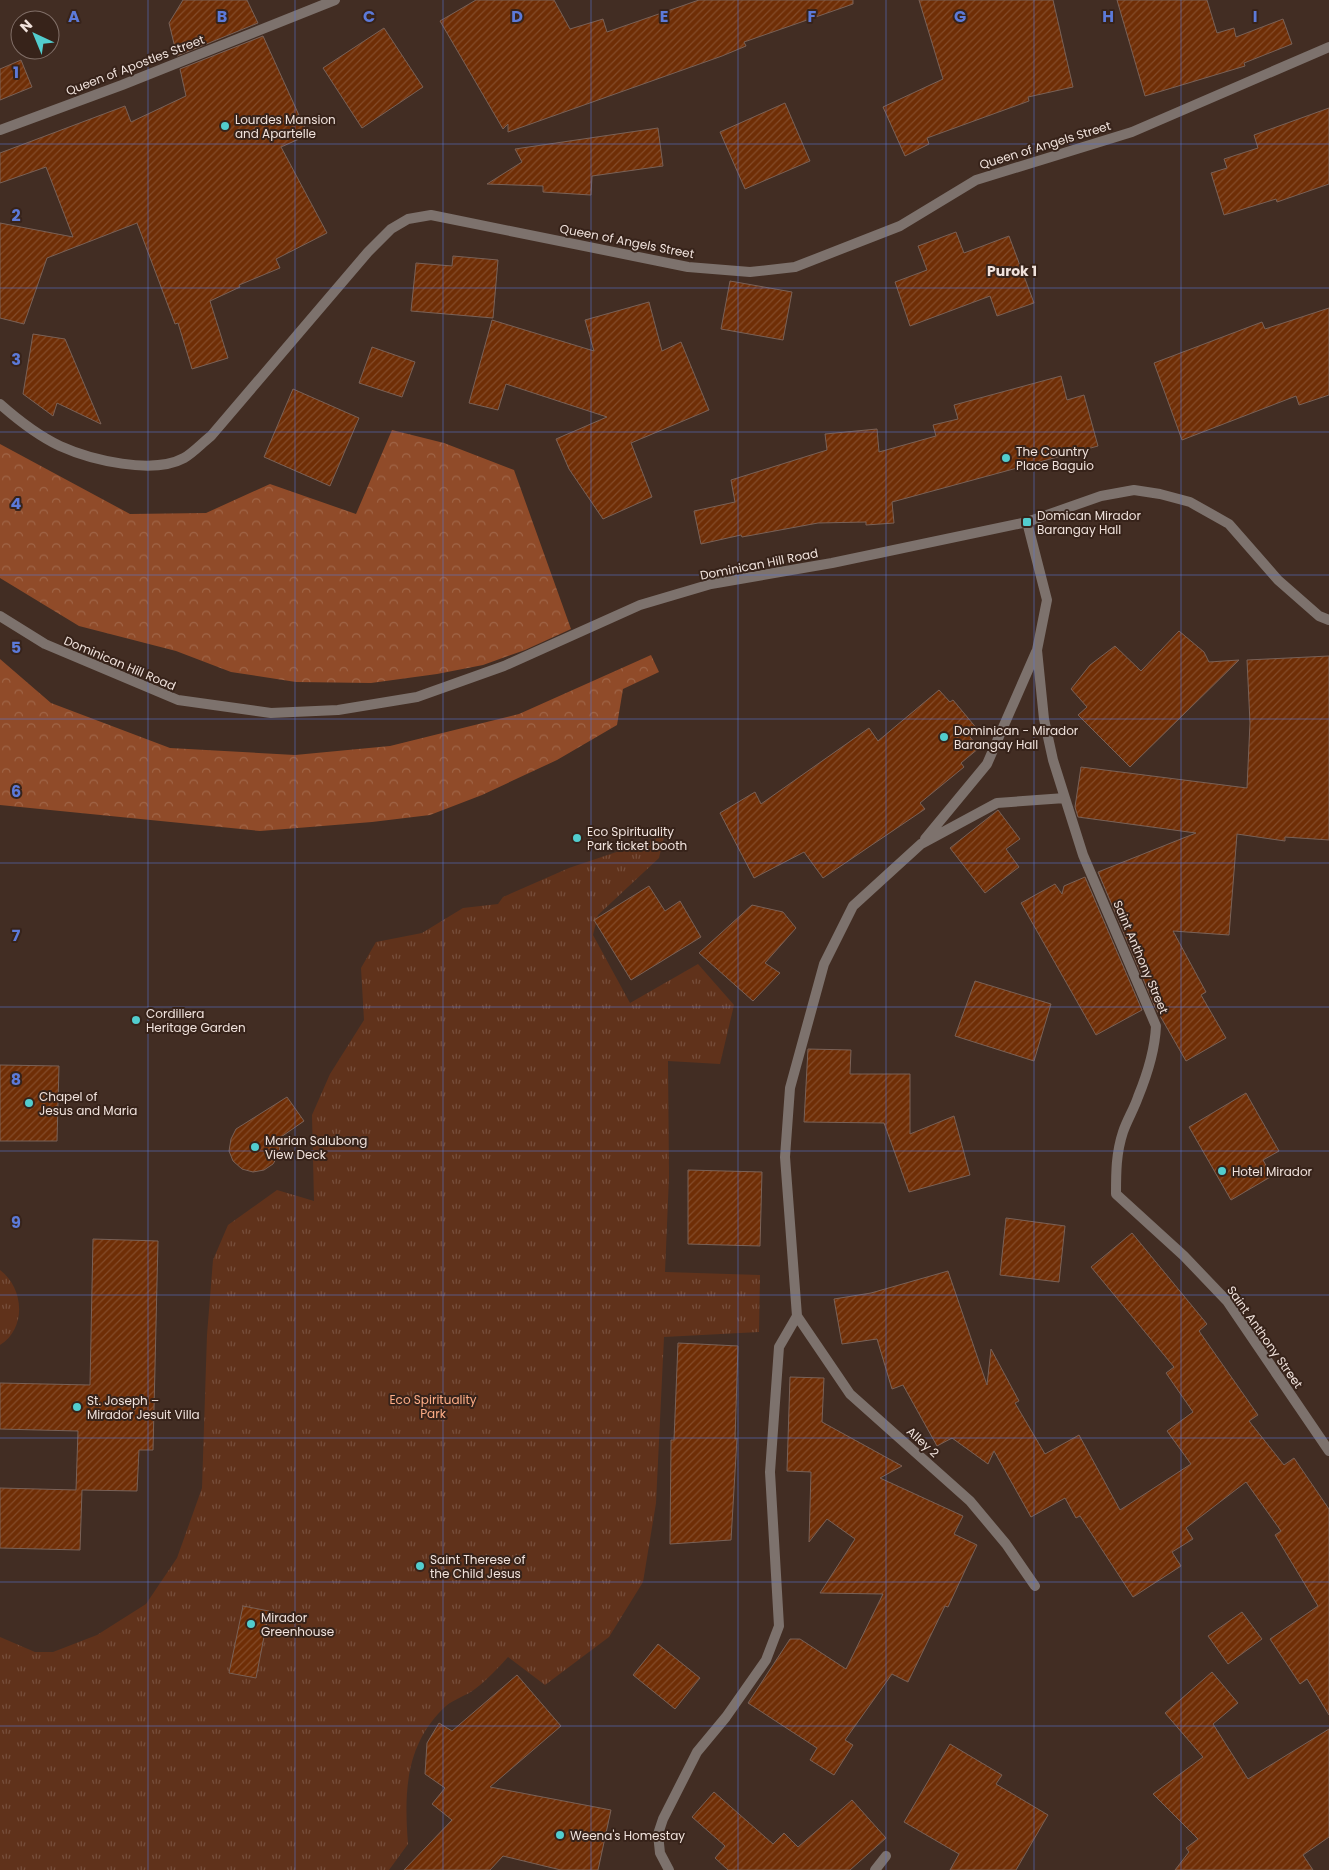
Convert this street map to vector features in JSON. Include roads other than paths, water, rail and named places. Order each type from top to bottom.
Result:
[{"type":"street","name":"Queen of Apostles Street","points":[[0,130],[122,85],[335,0]]},
{"type":"street","name":"Queen of Angels Street","points":[[0,404],[16,418],[60,445],[83,454],[150,467],[183,459],[211,436],[368,252],[391,229],[408,218],[431,215],[688,267],[750,272],[794,267],[900,226],[976,180],[1132,132],[1329,47]]},
{"type":"street","name":"Dominican Hill Road","points":[[0,616],[45,644],[178,700],[270,713],[338,710],[417,697],[504,666],[640,605],[711,584],[832,563],[1027,522],[1101,496],[1134,490],[1160,494],[1190,502],[1228,524],[1278,580],[1319,616],[1329,620]]},
{"type":"street","name":"Saint Anthony Street","points":[[1027,522],[1047,600],[1037,650],[1044,719],[1052,760],[1083,854],[1156,1026],[1156,1042],[1138,1097],[1123,1132],[1116,1164],[1116,1194],[1184,1256],[1227,1301],[1329,1451]]},
{"type":"street","points":[[669,1870],[660,1853],[658,1834],[663,1819],[697,1752],[726,1717],[766,1660],[779,1626],[770,1472],[779,1347],[797,1316],[785,1157],[790,1088],[824,964],[853,906],[921,844],[987,764],[1037,650]]},
{"type":"street","points":[[921,844],[997,803],[1065,798]]},
{"type":"street","name":"Alley 2","points":[[797,1316],[850,1394],[970,1501],[1006,1544],[1035,1586]]},
{"type":"street","points":[[874,1870],[886,1856]]},
{"type":"place","name":"Lourdes Mansion and Apartelle","points":[[225,126]]},
{"type":"place","name":"The Country Place Baguio","points":[[1006,458]]},
{"type":"place","name":"Domican Mirador Barangay Hall","points":[[1027,522]]},
{"type":"place","name":"Dominican - Mirador Barangay Hall","points":[[944,737]]},
{"type":"place","name":"Eco Spirituality Park ticket booth","points":[[577,838]]},
{"type":"place","name":"Cordillera Heritage Garden","points":[[136,1020]]},
{"type":"place","name":"Chapel of Jesus and Maria","points":[[29,1103]]},
{"type":"place","name":"Marian Salubong View Deck","points":[[255,1147]]},
{"type":"place","name":"Hotel Mirador","points":[[1222,1171]]},
{"type":"place","name":"St. Joseph – Mirador Jesuit Villa","points":[[77,1407]]},
{"type":"place","name":"Saint Therese of the Child Jesus","points":[[420,1566]]},
{"type":"place","name":"Mirador Greenhouse","points":[[251,1624]]},
{"type":"place","name":"Weena's Homestay","points":[[560,1835]]},
{"type":"district","name":"Purok 1","points":[[1012,271]]},
{"type":"park label","name":"Eco Spirituality Park","points":[[433,1406]]}]
